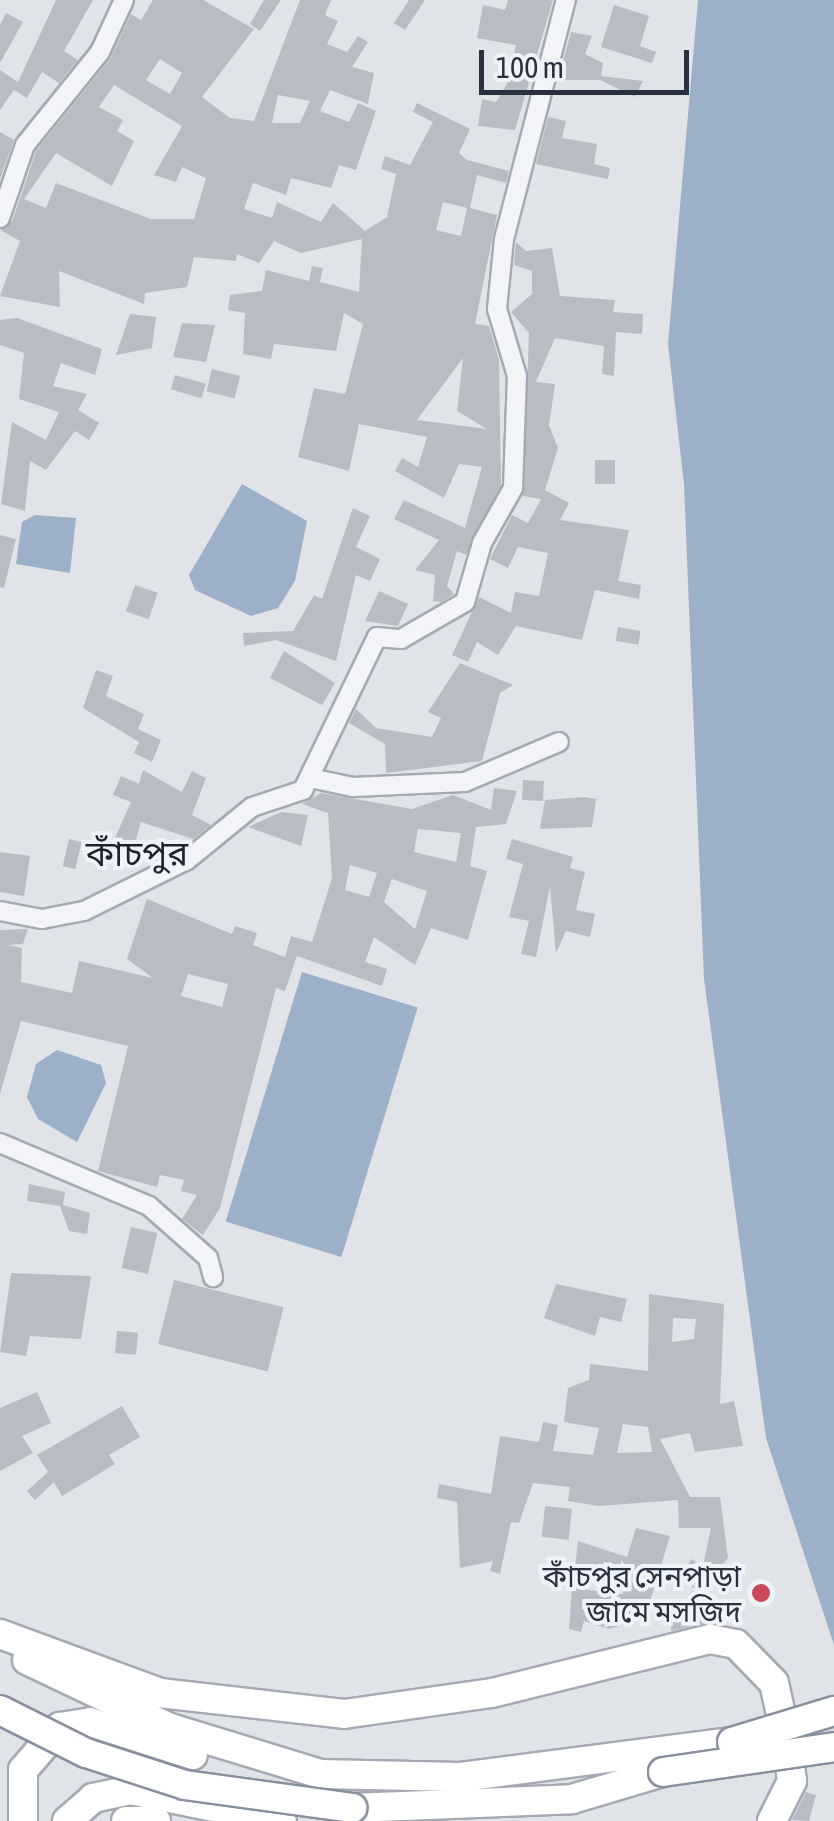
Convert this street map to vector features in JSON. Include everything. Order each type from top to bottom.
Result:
[{"type":"highway","points":[[0,1634],[160,1693],[344,1714],[492,1693],[696,1642],[736,1644],[774,1684],[792,1781],[779,1812]]},
{"type":"highway","points":[[0,1644],[122,1709],[320,1774]]},
{"type":"highway","points":[[0,1710],[86,1753],[185,1785],[352,1808],[572,1799]]},
{"type":"highway","points":[[516,1821],[661,1764],[834,1711]]},
{"type":"highway","points":[[22,1821],[20,1782],[32,1750],[74,1722],[260,1774],[430,1779],[661,1764],[834,1747]]},
{"type":"highway","points":[[732,1742],[834,1725]]},
{"type":"highway","points":[[67,1821],[93,1798],[130,1790],[282,1821]]},
{"type":"highway","points":[[0,1795],[14,1821]]},
{"type":"highway","points":[[126,1821],[156,1821]]},
{"type":"street","points":[[0,218],[18,159],[100,52],[124,0]]},
{"type":"street","points":[[314,778],[377,636],[401,639],[465,602],[482,544],[513,488],[517,376],[497,309],[504,240],[566,0]]},
{"type":"street","points":[[0,912],[42,919],[84,911],[187,860],[252,807],[314,778],[395,788],[465,782],[559,742]]},
{"type":"street","points":[[0,1143],[149,1206],[208,1258],[213,1277]]},
{"type":"water","points":[[698,0],[834,0],[834,1645],[766,1438],[704,979],[684,484],[668,344]]},
{"type":"water","points":[[242,484],[307,521],[295,581],[278,608],[251,616],[195,590],[189,575]]},
{"type":"water","points":[[35,515],[76,518],[70,573],[16,564],[22,522]]},
{"type":"water","points":[[302,972],[418,1007],[341,1257],[226,1222]]},
{"type":"water","points":[[57,1050],[101,1065],[106,1083],[77,1142],[38,1119],[27,1097],[36,1064]]},
{"type":"building","points":[[56,0],[93,0],[64,51],[78,60],[59,83],[42,72],[27,98],[14,90],[0,110],[0,70],[18,82]]},
{"type":"building","points":[[153,0],[203,0],[254,29],[202,97],[230,118],[254,121],[300,0],[331,0],[325,15],[338,21],[327,44],[347,52],[358,36],[368,42],[352,67],[374,73],[368,104],[330,90],[320,111],[349,122],[358,103],[376,111],[356,170],[339,165],[331,188],[291,178],[286,195],[253,183],[244,209],[272,218],[277,202],[321,222],[333,203],[365,231],[387,217],[396,174],[381,169],[385,156],[410,165],[433,122],[413,112],[417,103],[470,129],[459,153],[467,160],[509,171],[506,183],[477,175],[470,208],[497,215],[475,324],[489,326],[499,360],[501,485],[466,555],[457,551],[447,586],[454,594],[441,602],[433,601],[435,575],[415,570],[439,540],[394,519],[404,500],[465,528],[482,467],[459,464],[444,498],[395,471],[402,458],[418,467],[427,437],[359,424],[349,471],[298,457],[314,388],[345,394],[363,324],[344,313],[336,351],[274,344],[271,359],[243,354],[245,313],[228,310],[230,295],[262,291],[266,270],[309,281],[312,266],[323,268],[320,282],[359,292],[362,239],[301,253],[274,241],[259,263],[237,254],[236,261],[194,257],[187,287],[145,293],[144,304],[59,271],[60,307],[0,296],[20,241],[0,230],[12,222],[36,151],[110,59],[131,14],[141,20]],"holes":[[[160,59],[182,73],[170,94],[146,80]],[[114,85],[182,126],[154,175],[176,182],[182,167],[206,178],[194,219],[151,219],[56,183],[46,208],[24,199],[56,153],[112,186],[134,141],[117,131],[123,120],[99,107]],[[278,95],[310,101],[300,123],[272,123]],[[443,202],[467,208],[461,236],[436,230]],[[463,358],[457,411],[487,429],[417,420]]]},
{"type":"building","points":[[264,0],[281,0],[260,31],[250,24]]},
{"type":"building","points":[[409,0],[425,0],[405,30],[394,23]]},
{"type":"building","points":[[508,0],[553,0],[515,130],[478,126],[482,99],[496,102],[507,84],[516,45],[477,38],[483,5],[505,10]]},
{"type":"building","points":[[614,5],[649,16],[640,46],[656,52],[652,63],[601,47]]},
{"type":"building","points":[[6,13],[23,22],[0,63],[0,25]]},
{"type":"building","points":[[571,32],[592,36],[585,54],[603,63],[601,76],[643,81],[635,97],[600,80],[558,80]]},
{"type":"building","points":[[548,117],[566,121],[562,138],[597,144],[594,164],[610,168],[608,179],[536,164]]},
{"type":"building","points":[[0,132],[14,140],[0,179]]},
{"type":"building","points":[[516,242],[526,251],[552,248],[560,296],[615,300],[613,312],[643,314],[642,334],[616,332],[614,376],[602,374],[604,346],[555,338],[536,382],[555,384],[549,425],[558,448],[545,490],[569,503],[560,520],[629,530],[618,581],[641,585],[639,599],[595,590],[582,640],[516,626],[498,655],[477,642],[468,662],[452,655],[479,597],[511,613],[515,592],[539,596],[548,553],[518,547],[508,568],[490,559],[512,515],[528,523],[541,499],[523,496],[529,333],[511,312],[532,294],[532,271],[514,265]]},
{"type":"building","points":[[130,314],[156,317],[152,348],[116,355]]},
{"type":"building","points":[[17,318],[102,349],[95,375],[61,363],[53,386],[87,394],[78,410],[99,423],[89,440],[75,431],[46,470],[30,461],[25,511],[1,504],[12,422],[46,440],[59,412],[19,399],[24,353],[0,345],[0,320]]},
{"type":"building","points":[[182,323],[215,325],[206,362],[173,357]]},
{"type":"building","points":[[212,369],[240,376],[235,398],[206,391]]},
{"type":"building","points":[[175,375],[206,384],[202,398],[171,389]]},
{"type":"building","points":[[595,460],[615,460],[615,484],[595,484]]},
{"type":"building","points":[[353,508],[370,516],[356,547],[380,559],[370,581],[356,575],[336,661],[276,640],[244,646],[243,633],[293,631],[314,595],[322,599]]},
{"type":"building","points":[[0,535],[16,539],[4,588],[0,587]]},
{"type":"building","points":[[135,585],[158,593],[149,619],[126,611]]},
{"type":"building","points":[[379,591],[408,604],[398,626],[365,621]]},
{"type":"building","points":[[618,627],[641,631],[638,645],[616,641]]},
{"type":"building","points":[[284,651],[335,683],[322,705],[270,678]]},
{"type":"building","points":[[460,663],[513,685],[500,693],[482,761],[386,773],[385,744],[349,723],[356,709],[376,728],[432,737],[441,718],[428,712]]},
{"type":"building","points":[[96,670],[113,676],[106,696],[144,714],[138,729],[161,740],[152,762],[134,753],[139,742],[83,708]]},
{"type":"building","points":[[143,770],[182,792],[192,771],[206,778],[192,815],[211,825],[193,839],[141,822],[132,854],[111,847],[131,802],[113,795],[121,776],[139,784]]},
{"type":"building","points":[[523,780],[544,781],[543,801],[522,800]]},
{"type":"building","points":[[494,788],[517,791],[506,824],[476,827],[470,866],[487,871],[468,940],[431,928],[415,965],[374,937],[365,962],[387,969],[382,986],[297,956],[285,991],[276,988],[220,1208],[203,1235],[182,1219],[197,1195],[181,1191],[184,1180],[160,1175],[157,1187],[98,1171],[128,1046],[21,1021],[0,1094],[0,930],[28,929],[23,944],[8,945],[22,948],[21,982],[72,993],[79,961],[153,978],[127,959],[147,899],[232,934],[235,926],[257,933],[253,945],[285,957],[291,936],[312,942],[332,878],[328,813],[302,804],[321,793],[412,809],[453,795],[491,810]],"holes":[[[418,829],[461,833],[456,862],[414,852]],[[350,865],[377,873],[369,897],[345,890]],[[392,879],[427,891],[415,929],[384,902]],[[188,974],[228,984],[222,1007],[181,996]]]},
{"type":"building","points":[[596,799],[592,827],[540,829],[545,800]]},
{"type":"building","points":[[281,812],[308,815],[301,846],[248,827]]},
{"type":"building","points":[[69,839],[82,842],[75,869],[63,866]]},
{"type":"building","points":[[512,839],[573,857],[570,868],[585,872],[576,910],[595,914],[590,937],[566,931],[556,953],[550,886],[536,957],[521,954],[529,921],[509,917],[523,864],[506,859]]},
{"type":"building","points":[[0,852],[30,856],[24,896],[0,892]]},
{"type":"building","points":[[29,1184],[65,1192],[63,1205],[90,1213],[87,1234],[69,1231],[60,1206],[27,1201]]},
{"type":"building","points":[[131,1227],[157,1233],[148,1274],[122,1268]]},
{"type":"building","points":[[11,1273],[91,1276],[81,1339],[30,1336],[26,1356],[0,1352]]},
{"type":"building","points":[[174,1280],[284,1307],[268,1371],[158,1344]]},
{"type":"building","points":[[556,1284],[627,1299],[621,1322],[600,1317],[595,1336],[544,1318]]},
{"type":"building","points":[[649,1294],[724,1304],[720,1404],[734,1401],[743,1446],[695,1452],[690,1433],[660,1439],[690,1497],[720,1497],[728,1558],[698,1592],[683,1577],[691,1559],[703,1566],[711,1528],[679,1528],[678,1500],[599,1506],[568,1501],[570,1487],[533,1483],[519,1523],[511,1522],[500,1574],[490,1571],[493,1561],[460,1568],[457,1502],[437,1498],[439,1484],[491,1494],[500,1436],[539,1442],[543,1422],[558,1425],[553,1451],[593,1455],[599,1428],[564,1422],[568,1388],[589,1380],[590,1364],[648,1371]],"holes":[[[673,1318],[696,1319],[694,1339],[672,1342]],[[623,1424],[648,1427],[652,1452],[617,1453]]]},
{"type":"building","points":[[117,1331],[138,1333],[136,1355],[115,1353]]},
{"type":"building","points":[[37,1392],[51,1423],[22,1436],[33,1453],[0,1471],[0,1408]]},
{"type":"building","points":[[122,1406],[140,1437],[109,1455],[115,1464],[62,1496],[54,1482],[35,1500],[27,1491],[48,1472],[37,1455]]},
{"type":"building","points":[[545,1506],[572,1509],[569,1540],[542,1537]]},
{"type":"building","points":[[636,1528],[670,1536],[648,1608],[630,1606],[634,1622],[609,1629],[584,1621],[581,1632],[569,1629],[572,1588],[623,1594],[625,1573],[575,1569],[578,1541],[627,1557]]},
{"type":"building","points":[[692,1591],[703,1597],[696,1611],[710,1613],[709,1622],[671,1631],[672,1611],[682,1612]]},
{"type":"building","points":[[806,1792],[816,1795],[809,1821],[792,1820]]},
{"type":"place","name":"কাঁচপুর সেনপাড়া জামে মসজিদ","points":[[761,1593]]},
{"type":"district","name":"কাঁচপুর","points":[[137,853]]}]
